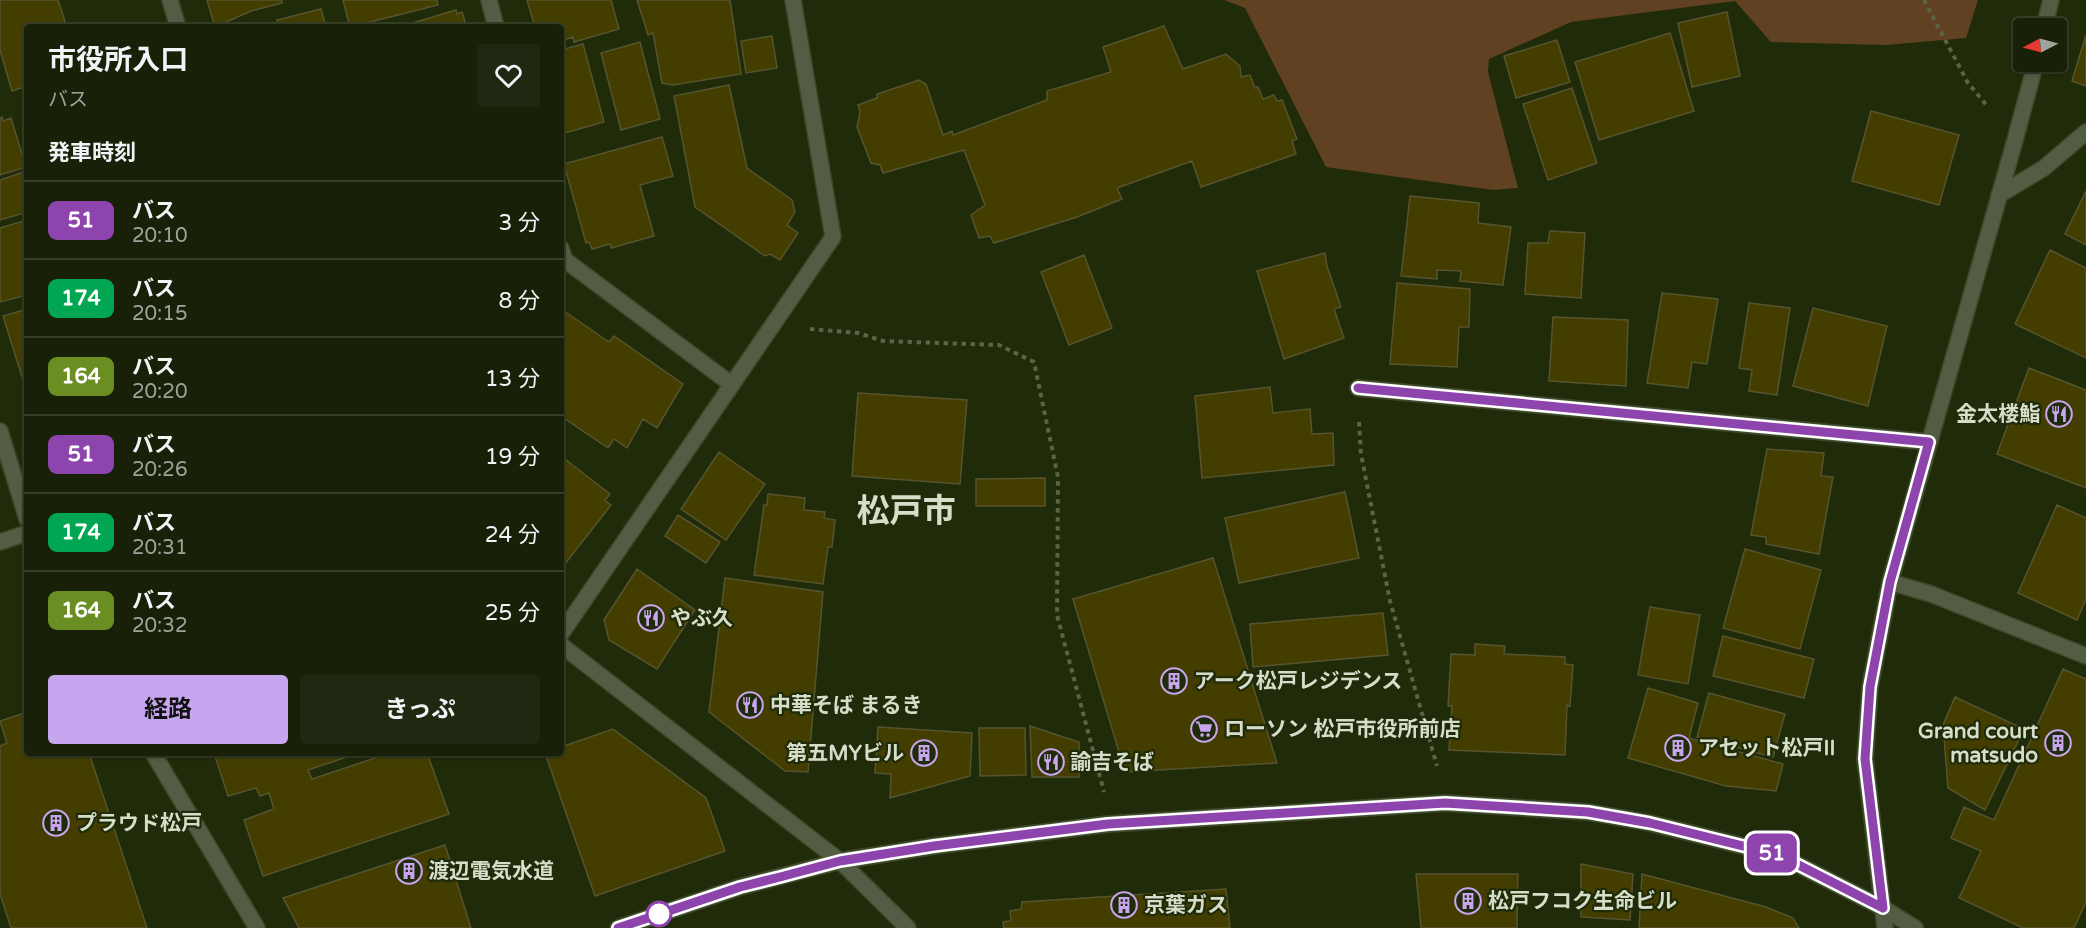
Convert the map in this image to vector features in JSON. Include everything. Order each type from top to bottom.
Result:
[{"type":"street","points":[[170,0],[177,24]]},
{"type":"street","points":[[489,0],[495,24]]},
{"type":"street","points":[[564,630],[833,237],[793,0]]},
{"type":"street","points":[[2046,18],[2051,0]]},
{"type":"street","points":[[1885,928],[1865,759],[1870,687],[1890,582],[2033,72]]},
{"type":"street","points":[[2000,195],[2044,168],[2086,132]]},
{"type":"street","points":[[564,257],[731,384]]},
{"type":"street","points":[[1358,388],[1929,442]]},
{"type":"street","points":[[0,431],[24,509]]},
{"type":"street","points":[[0,542],[24,534]]},
{"type":"street","points":[[1890,582],[1931,594],[2086,656]]},
{"type":"street","points":[[564,647],[840,861],[908,928]]},
{"type":"street","points":[[155,756],[257,928]]},
{"type":"street","points":[[618,928],[740,887],[840,861],[934,846],[1108,824],[1445,803],[1588,812],[1650,823],[1779,855],[1883,908],[1915,928]]},
{"type":"path","points":[[1924,0],[1968,83],[2015,140]]},
{"type":"path","points":[[771,326],[858,333],[884,341],[999,345],[1034,362],[1059,477],[1057,615],[1103,782],[1108,824]]},
{"type":"path","points":[[1358,388],[1361,454],[1390,601],[1437,765]]},
{"type":"shaded area","points":[[1224,0],[1978,0],[1966,38],[1886,45],[1771,42],[1735,1],[1571,22],[1489,59],[1488,72],[1518,188],[1493,190],[1326,167],[1245,8]]},
{"type":"building","points":[[0,0],[58,0],[66,24],[24,24],[24,87],[12,91],[0,50]]},
{"type":"building","points":[[207,0],[282,0],[282,3],[251,11],[222,24],[214,24]]},
{"type":"building","points":[[343,0],[437,0],[438,5],[362,24],[349,24]]},
{"type":"building","points":[[527,0],[611,0],[619,29],[574,42],[573,37],[564,40],[564,24],[534,24]]},
{"type":"building","points":[[637,0],[730,0],[741,74],[673,85],[662,83],[653,33],[648,35]]},
{"type":"building","points":[[321,9],[325,24],[278,24],[277,20]]},
{"type":"building","points":[[456,10],[457,14],[462,12],[466,24],[409,24]]},
{"type":"building","points":[[1727,12],[1740,76],[1692,87],[1678,23]]},
{"type":"building","points":[[1164,26],[1183,69],[1226,54],[1240,66],[1241,77],[1250,75],[1263,99],[1274,95],[1277,101],[1282,100],[1297,139],[1292,141],[1296,154],[1201,187],[1192,161],[1117,188],[1122,199],[1077,217],[994,243],[990,236],[979,238],[971,215],[985,205],[964,150],[883,173],[880,165],[871,163],[857,127],[860,112],[858,105],[877,98],[877,94],[919,80],[926,84],[943,135],[952,131],[953,135],[1047,100],[1047,91],[1111,72],[1103,47]]},
{"type":"building","points":[[1670,33],[1694,111],[1599,140],[1575,62]]},
{"type":"building","points":[[2086,35],[2086,86],[2072,81]]},
{"type":"building","points":[[772,36],[777,68],[746,73],[741,41]]},
{"type":"building","points":[[1557,40],[1570,82],[1516,98],[1504,56]]},
{"type":"building","points":[[640,42],[660,119],[621,130],[601,53]]},
{"type":"building","points":[[583,44],[604,122],[564,133],[564,49]]},
{"type":"building","points":[[729,85],[747,168],[792,200],[795,212],[787,225],[798,233],[780,260],[770,254],[765,256],[695,207],[674,96]]},
{"type":"building","points":[[1572,88],[1597,163],[1548,180],[1523,104]]},
{"type":"building","points":[[1871,111],[1959,135],[1939,205],[1852,181]]},
{"type":"building","points":[[2,117],[3,121],[11,118],[24,160],[24,168],[0,175],[0,118]]},
{"type":"building","points":[[662,137],[673,176],[640,185],[654,236],[611,248],[610,244],[592,249],[589,242],[586,243],[564,164]]},
{"type":"building","points":[[24,172],[24,213],[0,220],[0,180]]},
{"type":"building","points":[[2086,191],[2086,245],[2065,234]]},
{"type":"building","points":[[1410,196],[1479,203],[1478,223],[1511,227],[1503,285],[1460,281],[1461,271],[1437,270],[1437,279],[1401,276]]},
{"type":"building","points":[[24,221],[24,296],[0,302],[0,228]]},
{"type":"building","points":[[1550,231],[1585,233],[1581,298],[1525,294],[1528,243],[1548,243]]},
{"type":"building","points":[[2050,250],[2086,268],[2086,358],[2015,324]]},
{"type":"building","points":[[1325,253],[1341,307],[1334,309],[1344,338],[1284,359],[1257,271]]},
{"type":"building","points":[[1084,255],[1112,328],[1069,345],[1041,272]]},
{"type":"building","points":[[1397,283],[1470,289],[1469,327],[1459,327],[1457,367],[1390,364]]},
{"type":"building","points":[[1662,293],[1718,299],[1707,364],[1692,362],[1688,388],[1647,383]]},
{"type":"building","points":[[1749,303],[1790,308],[1777,395],[1749,391],[1752,370],[1739,368]]},
{"type":"building","points":[[1813,308],[1887,326],[1868,406],[1793,386]]},
{"type":"building","points":[[24,310],[24,383],[3,316]]},
{"type":"building","points":[[564,311],[609,342],[614,336],[683,384],[657,428],[643,419],[627,448],[614,439],[608,448],[564,418]]},
{"type":"building","points":[[1553,317],[1628,320],[1626,386],[1549,381]]},
{"type":"building","points":[[2029,368],[2086,390],[2086,488],[1997,454]]},
{"type":"building","points":[[1270,387],[1273,413],[1310,409],[1312,434],[1333,433],[1334,465],[1202,478],[1195,396]]},
{"type":"building","points":[[858,393],[967,400],[960,484],[852,476]]},
{"type":"building","points":[[1767,449],[1824,453],[1821,476],[1833,477],[1819,554],[1766,544],[1766,537],[1751,535]]},
{"type":"building","points":[[719,452],[765,484],[726,540],[681,509]]},
{"type":"building","points":[[564,458],[610,494],[605,500],[611,505],[564,565]]},
{"type":"building","points":[[1045,478],[1045,506],[976,506],[976,479]]},
{"type":"building","points":[[1345,492],[1359,558],[1239,583],[1225,518]]},
{"type":"building","points":[[768,494],[805,498],[804,510],[825,512],[824,518],[835,520],[832,547],[828,547],[823,584],[754,575],[764,505],[767,505]]},
{"type":"building","points":[[2057,505],[2086,518],[2086,599],[2077,620],[2018,593]]},
{"type":"building","points":[[678,515],[720,542],[706,563],[665,536]]},
{"type":"building","points":[[1745,549],[1821,570],[1800,649],[1723,628]]},
{"type":"building","name":"アーク松戸レジデンス","points":[[1213,558],[1277,763],[1125,772],[1073,599]]},
{"type":"building","points":[[637,569],[695,610],[657,669],[609,640],[604,620]]},
{"type":"building","points":[[725,578],[823,592],[808,772],[785,771],[709,712]]},
{"type":"building","points":[[1650,607],[1700,615],[1688,684],[1638,675]]},
{"type":"building","points":[[1383,613],[1388,655],[1253,667],[1250,624]]},
{"type":"building","points":[[1723,636],[1814,659],[1804,698],[1713,676]]},
{"type":"building","points":[[1475,644],[1505,646],[1504,654],[1565,657],[1565,664],[1573,665],[1570,706],[1567,705],[1565,755],[1449,750],[1452,706],[1448,706],[1451,654],[1475,655]]},
{"type":"building","name":"Grand court matsudo","points":[[2063,669],[2086,679],[2086,902],[2074,928],[2023,928],[1959,898],[1981,851],[1951,838],[1964,807],[1994,820]]},
{"type":"building","name":"アセット松戸II","points":[[1648,688],[1698,703],[1689,738],[1783,764],[1776,791],[1726,786],[1628,758]]},
{"type":"building","points":[[1709,693],[1785,714],[1773,757],[1697,737]]},
{"type":"building","points":[[1955,697],[2024,729],[1985,810],[1948,788],[1943,725]]},
{"type":"building","name":"プラウド松戸","points":[[24,713],[24,756],[90,756],[147,928],[11,928],[0,894],[0,746],[7,743],[0,721]]},
{"type":"building","points":[[1030,726],[1079,742],[1079,777],[1032,777]]},
{"type":"building","name":"第五MYビル","points":[[878,727],[972,733],[970,776],[890,798],[891,774],[875,773]]},
{"type":"building","points":[[979,728],[1025,728],[1026,775],[980,776]]},
{"type":"building","points":[[613,729],[706,798],[725,851],[595,896],[546,756],[564,756],[564,746]]},
{"type":"building","points":[[215,756],[350,756],[308,770],[312,779],[381,756],[428,756],[449,814],[263,876],[244,820],[274,809],[269,793],[260,796],[256,788],[228,796]]},
{"type":"building","name":"渡辺電気水道","points":[[445,845],[471,928],[299,928],[283,898]]},
{"type":"building","points":[[1581,864],[1633,874],[1630,920],[1581,917]]},
{"type":"building","name":"松戸フコク生命ビル","points":[[1416,874],[1518,874],[1517,928],[1421,928]]},
{"type":"building","points":[[1642,874],[1766,907],[1793,918],[1799,928],[1639,928]]},
{"type":"building","name":"京葉ガス","points":[[1226,889],[1230,928],[1004,928],[1003,922],[1011,921],[1010,911],[1021,909],[1022,902]]},
{"type":"bus line","name":"51","points":[[618,928],[740,887],[840,861],[934,846],[1108,824],[1445,803],[1588,812],[1650,823],[1779,855],[1883,908],[1865,759],[1870,687],[1890,582],[1929,442],[1358,388]]},
{"type":"place","name":"金太楼鮨","points":[[2059,414]]},
{"type":"place","name":"やぶ久","points":[[651,618]]},
{"type":"place","name":"アーク松戸レジデンス","points":[[1174,681]]},
{"type":"place","name":"中華そば まるき","points":[[750,705]]},
{"type":"place","name":"ローソン 松戸市役所前店","points":[[1204,729]]},
{"type":"place","name":"Grand court matsudo","points":[[2058,743]]},
{"type":"place","name":"アセット松戸II","points":[[1678,748]]},
{"type":"place","name":"第五MYビル","points":[[924,753]]},
{"type":"place","name":"諭吉そば","points":[[1051,762]]},
{"type":"place","name":"プラウド松戸","points":[[56,823]]},
{"type":"place","name":"渡辺電気水道","points":[[409,871]]},
{"type":"place","name":"松戸フコク生命ビル","points":[[1468,901]]},
{"type":"place","name":"京葉ガス","points":[[1124,905]]},
{"type":"district","name":"松戸市","points":[[906,510]]}]
